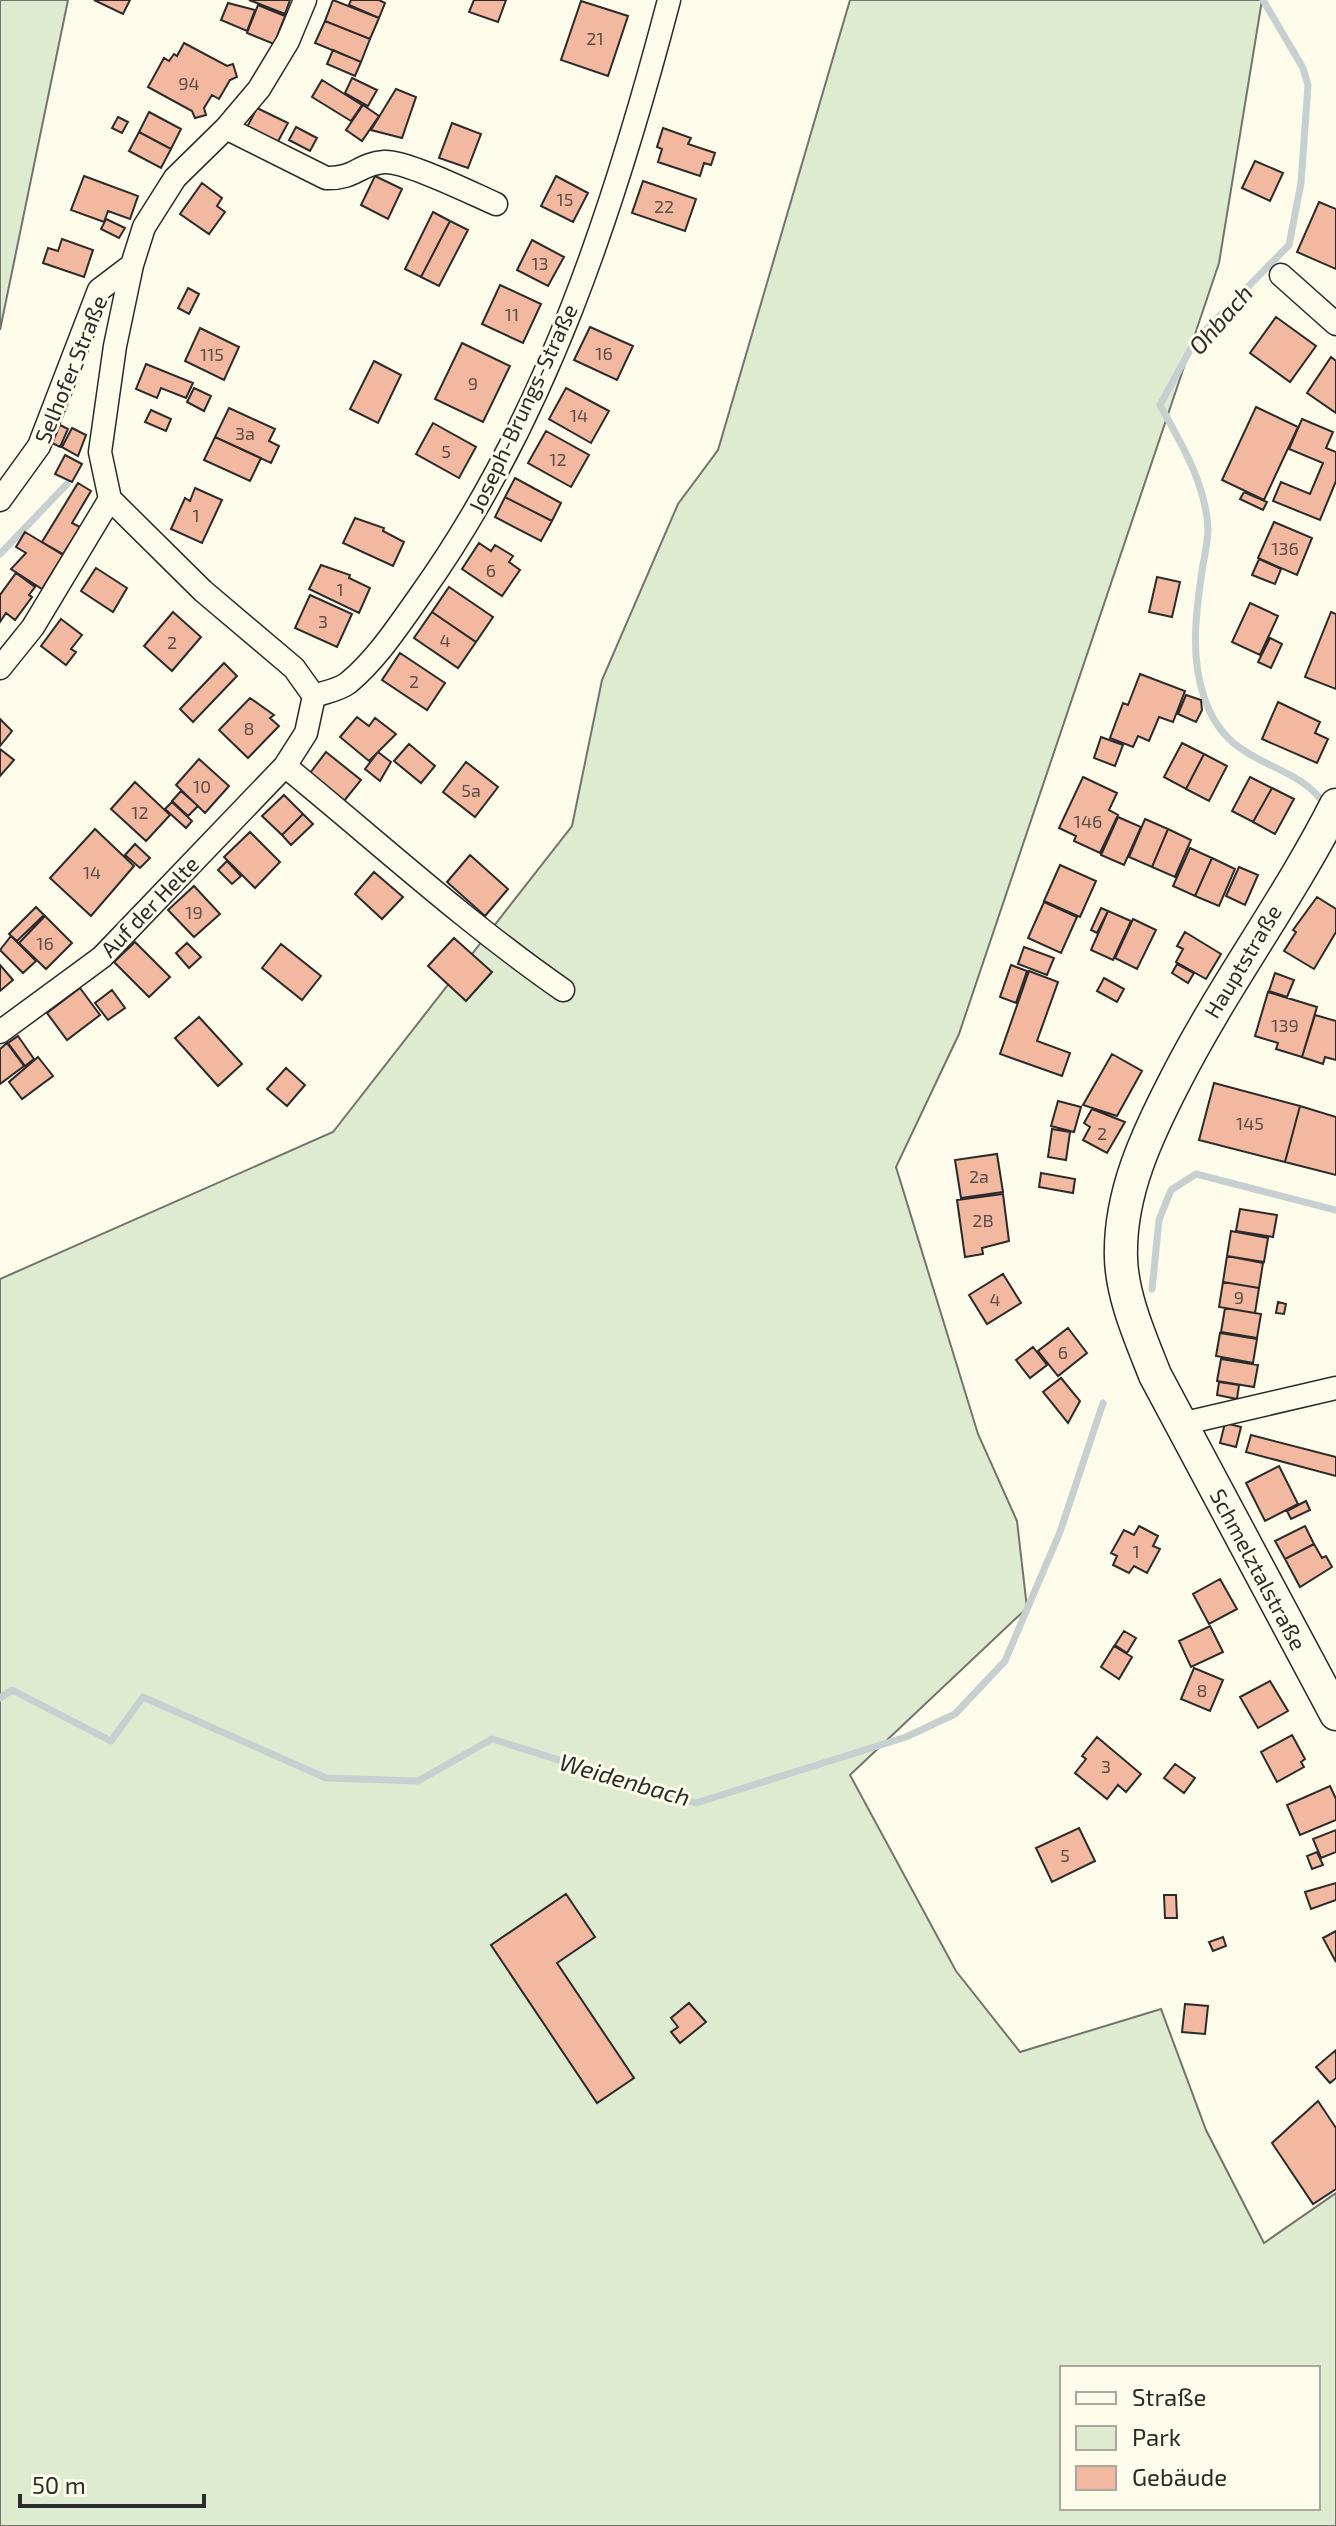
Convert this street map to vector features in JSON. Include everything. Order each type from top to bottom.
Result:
[{"type":"main road","name":"Hauptstraße","points":[[1155,1120],[1204,1023],[1322,834],[1336,805]]},
{"type":"main road","name":"Schmelztalstraße","points":[[1155,1120],[1126,1199],[1121,1260],[1136,1327],[1155,1375],[1336,1714]]},
{"type":"street","points":[[305,0],[288,41],[259,89],[226,128],[175,178],[144,227],[132,265],[100,452],[110,499],[203,591],[294,668],[314,696]]},
{"type":"street","name":"Joseph-Brungs-Straße","points":[[314,696],[346,685],[383,646],[463,531],[549,361],[594,249],[631,143],[669,0]]},
{"type":"street","points":[[226,128],[326,178],[345,179],[368,164],[388,161],[496,204]]},
{"type":"street","name":"Selhofer Straße","points":[[0,500],[39,446],[99,290],[132,265]]},
{"type":"street","points":[[1281,275],[1336,324]]},
{"type":"street","points":[[0,668],[33,627],[110,499]]},
{"type":"street","name":"Auf der Helte","points":[[0,1032],[102,957],[285,766],[306,733],[314,696]]},
{"type":"street","points":[[285,766],[388,849],[493,942],[563,990]]},
{"type":"street","points":[[1181,1424],[1336,1388]]},
{"type":"green space","points":[[0,0],[68,0],[0,330]]},
{"type":"green space","points":[[850,0],[1262,0],[1219,263],[959,1034],[896,1167],[978,1434],[1017,1521],[1027,1608],[850,1775],[956,1971],[1020,2052],[1161,2009],[1206,2130],[1264,2243],[1336,2193],[1336,2526],[0,2526],[0,1279],[333,1132],[572,826],[602,680],[678,504],[718,450]]},
{"type":"building","points":[[94,0],[130,0],[123,14]]},
{"type":"building","points":[[249,0],[290,0],[285,14]]},
{"type":"building","points":[[333,0],[379,18],[370,39],[325,21]]},
{"type":"building","points":[[351,0],[379,0],[385,3],[379,18],[349,5]]},
{"type":"building","points":[[474,0],[506,0],[498,22],[469,12]]},
{"type":"building","points":[[581,1],[628,16],[608,76],[561,60]]},
{"type":"building","points":[[228,3],[255,10],[247,31],[221,20]]},
{"type":"building","points":[[258,5],[285,16],[274,44],[247,33]]},
{"type":"building","points":[[325,21],[370,39],[361,62],[315,43]]},
{"type":"building","points":[[184,43],[227,66],[233,64],[237,77],[230,80],[219,99],[212,95],[204,108],[206,115],[195,118],[192,111],[148,87],[164,58],[169,61],[174,54],[177,56]]},
{"type":"building","points":[[333,50],[361,62],[355,76],[327,64]]},
{"type":"building","points":[[352,78],[377,90],[368,106],[345,93]]},
{"type":"building","points":[[322,80],[362,105],[351,121],[312,97]]},
{"type":"building","points":[[396,89],[416,97],[402,138],[371,130]]},
{"type":"building","points":[[363,105],[379,116],[362,141],[346,130]]},
{"type":"building","points":[[257,108],[288,123],[275,147],[245,131]]},
{"type":"building","points":[[149,112],[181,129],[171,149],[139,132]]},
{"type":"building","points":[[118,117],[128,122],[122,133],[112,128]]},
{"type":"building","points":[[452,123],[481,134],[468,168],[439,158]]},
{"type":"building","points":[[296,127],[317,138],[310,151],[289,140]]},
{"type":"building","points":[[663,128],[691,138],[688,144],[715,153],[711,165],[704,163],[700,176],[658,162],[662,149],[657,147]]},
{"type":"building","points":[[139,132],[171,149],[161,168],[129,151]]},
{"type":"building","points":[[1255,161],[1283,173],[1270,201],[1242,188]]},
{"type":"building","points":[[84,176],[138,196],[130,219],[108,211],[104,222],[71,210]]},
{"type":"building","points":[[375,176],[402,189],[388,219],[361,205]]},
{"type":"building","points":[[556,176],[588,193],[573,222],[541,206]]},
{"type":"building","points":[[643,181],[696,199],[685,231],[632,213]]},
{"type":"building","points":[[202,183],[222,198],[217,206],[225,212],[209,234],[180,214]]},
{"type":"building","points":[[1319,202],[1336,209],[1336,269],[1297,252]]},
{"type":"building","points":[[433,212],[450,221],[421,277],[405,269]]},
{"type":"building","points":[[106,219],[125,228],[119,238],[101,229]]},
{"type":"building","points":[[450,221],[468,230],[439,286],[421,277]]},
{"type":"building","points":[[62,239],[93,250],[84,277],[43,263],[48,248],[58,251]]},
{"type":"building","points":[[532,240],[564,257],[548,286],[517,270]]},
{"type":"building","points":[[500,285],[541,304],[523,343],[482,324]]},
{"type":"building","points":[[188,288],[199,294],[189,314],[178,308]]},
{"type":"building","points":[[1276,317],[1316,346],[1290,382],[1250,353]]},
{"type":"building","points":[[590,327],[633,346],[617,380],[574,360]]},
{"type":"building","points":[[200,328],[239,347],[224,380],[185,361]]},
{"type":"building","points":[[462,343],[510,366],[483,422],[435,399]]},
{"type":"building","points":[[1331,357],[1336,361],[1336,413],[1307,393]]},
{"type":"building","points":[[374,361],[401,375],[378,423],[350,409]]},
{"type":"building","points":[[146,364],[193,383],[186,398],[161,388],[157,398],[136,389]]},
{"type":"building","points":[[194,388],[211,396],[204,411],[187,402]]},
{"type":"building","points":[[566,388],[609,411],[591,443],[549,419]]},
{"type":"building","points":[[1256,407],[1298,427],[1264,500],[1222,480]]},
{"type":"building","points":[[229,408],[275,429],[269,441],[279,446],[271,463],[215,437]]},
{"type":"building","points":[[151,410],[171,419],[166,431],[145,422]]},
{"type":"building","points":[[1302,419],[1333,432],[1326,448],[1336,452],[1336,481],[1320,520],[1273,501],[1281,482],[1310,494],[1323,463],[1289,449]]},
{"type":"building","points":[[433,423],[476,447],[459,478],[416,454]]},
{"type":"building","points":[[60,425],[68,429],[60,447],[52,443]]},
{"type":"building","points":[[72,428],[86,435],[78,456],[62,447]]},
{"type":"building","points":[[546,431],[589,455],[571,487],[528,463]]},
{"type":"building","points":[[215,437],[261,458],[250,481],[204,460]]},
{"type":"building","points":[[65,455],[82,464],[72,482],[55,474]]},
{"type":"building","points":[[515,478],[561,503],[552,521],[505,497]]},
{"type":"building","points":[[78,483],[91,491],[72,523],[80,527],[63,554],[42,542]]},
{"type":"building","points":[[195,488],[222,500],[202,543],[171,529],[185,498],[190,501]]},
{"type":"building","points":[[1244,492],[1267,502],[1263,510],[1240,499]]},
{"type":"building","points":[[505,497],[552,521],[541,541],[495,517]]},
{"type":"building","points":[[355,518],[384,528],[383,531],[404,542],[393,566],[343,543]]},
{"type":"building","points":[[1274,522],[1312,538],[1297,575],[1258,558]]},
{"type":"building","points":[[25,532],[63,555],[42,589],[11,569],[26,553],[16,547]]},
{"type":"building","points":[[479,543],[491,551],[495,545],[513,556],[509,562],[520,570],[502,596],[462,569]]},
{"type":"building","points":[[1259,559],[1281,569],[1275,584],[1252,575]]},
{"type":"building","points":[[321,565],[350,575],[349,578],[370,588],[359,613],[309,589]]},
{"type":"building","points":[[96,568],[127,588],[113,612],[81,591]]},
{"type":"building","points":[[16,573],[35,587],[29,595],[32,597],[15,620],[6,613],[0,622],[0,595]]},
{"type":"building","points":[[1157,577],[1180,582],[1172,617],[1149,612]]},
{"type":"building","points":[[449,587],[493,617],[476,642],[432,612]]},
{"type":"building","points":[[310,595],[352,614],[337,647],[295,628]]},
{"type":"building","points":[[1250,603],[1278,616],[1260,655],[1232,642]]},
{"type":"building","points":[[173,612],[201,637],[172,671],[144,646]]},
{"type":"building","points":[[432,612],[476,642],[458,668],[414,638]]},
{"type":"building","points":[[1331,612],[1336,614],[1336,689],[1305,677]]},
{"type":"building","points":[[61,619],[82,635],[71,649],[76,652],[66,665],[41,646]]},
{"type":"building","points":[[1270,638],[1282,644],[1271,668],[1258,662]]},
{"type":"building","points":[[400,653],[445,683],[427,710],[382,680]]},
{"type":"building","points":[[224,663],[237,676],[193,722],[180,709]]},
{"type":"building","points":[[1140,674],[1185,691],[1173,722],[1159,717],[1149,741],[1138,736],[1133,747],[1110,738],[1123,703],[1128,705]]},
{"type":"building","points":[[1186,695],[1201,700],[1202,710],[1196,722],[1178,714]]},
{"type":"building","points":[[250,698],[274,715],[270,718],[279,726],[248,758],[219,730]]},
{"type":"building","points":[[1278,702],[1320,722],[1315,733],[1328,739],[1317,763],[1262,739]]},
{"type":"building","points":[[357,717],[369,726],[375,718],[396,734],[369,761],[340,737]]},
{"type":"building","points":[[0,719],[12,731],[0,746]]},
{"type":"building","points":[[1101,737],[1123,745],[1115,766],[1094,758]]},
{"type":"building","points":[[1182,743],[1204,754],[1186,789],[1164,777]]},
{"type":"building","points":[[409,744],[435,766],[421,783],[394,761]]},
{"type":"building","points":[[0,749],[14,760],[0,776]]},
{"type":"building","points":[[326,752],[361,780],[344,801],[310,773]]},
{"type":"building","points":[[378,752],[391,762],[380,781],[365,769]]},
{"type":"building","points":[[1204,754],[1227,766],[1209,801],[1186,789]]},
{"type":"building","points":[[199,759],[229,786],[205,813],[176,785]]},
{"type":"building","points":[[466,762],[498,787],[475,817],[443,792]]},
{"type":"building","points":[[1083,777],[1117,793],[1109,810],[1118,815],[1100,853],[1074,841],[1076,836],[1059,828]]},
{"type":"building","points":[[1250,777],[1272,788],[1253,822],[1232,811]]},
{"type":"building","points":[[135,782],[170,815],[146,841],[111,809]]},
{"type":"building","points":[[1272,788],[1294,799],[1275,834],[1253,822]]},
{"type":"building","points":[[181,791],[198,806],[188,816],[172,801]]},
{"type":"building","points":[[284,795],[303,814],[282,835],[262,816]]},
{"type":"building","points":[[172,802],[192,821],[186,828],[165,809]]},
{"type":"building","points":[[303,814],[313,824],[291,845],[282,835]]},
{"type":"building","points":[[1118,817],[1141,827],[1124,865],[1101,855]]},
{"type":"building","points":[[1145,819],[1168,829],[1152,867],[1129,857]]},
{"type":"building","points":[[95,829],[134,866],[91,916],[50,878]]},
{"type":"building","points":[[1168,829],[1191,840],[1175,877],[1152,867]]},
{"type":"building","points":[[250,832],[280,862],[255,888],[224,857]]},
{"type":"building","points":[[135,844],[150,858],[140,868],[125,855]]},
{"type":"building","points":[[1190,848],[1212,858],[1195,896],[1173,886]]},
{"type":"building","points":[[470,855],[508,889],[485,916],[447,882]]},
{"type":"building","points":[[1212,858],[1235,869],[1219,906],[1195,896]]},
{"type":"building","points":[[227,861],[241,876],[232,884],[218,870]]},
{"type":"building","points":[[1060,865],[1096,881],[1080,917],[1044,901]]},
{"type":"building","points":[[1239,867],[1258,875],[1245,905],[1226,896]]},
{"type":"building","points":[[374,872],[403,897],[382,919],[355,894]]},
{"type":"building","points":[[194,886],[220,914],[194,937],[168,910]]},
{"type":"building","points":[[1317,897],[1336,909],[1336,932],[1314,969],[1284,951],[1296,932],[1293,930]]},
{"type":"building","points":[[1044,902],[1077,917],[1061,953],[1028,938]]},
{"type":"building","points":[[36,907],[44,915],[17,941],[9,934]]},
{"type":"building","points":[[1101,908],[1108,911],[1097,933],[1091,930]]},
{"type":"building","points":[[1108,911],[1131,921],[1113,960],[1091,950]]},
{"type":"building","points":[[45,916],[72,943],[46,969],[19,943]]},
{"type":"building","points":[[1133,919],[1156,930],[1137,969],[1115,958]]},
{"type":"building","points":[[1185,932],[1221,954],[1206,979],[1176,962],[1183,949],[1177,946]]},
{"type":"building","points":[[11,936],[36,961],[23,973],[0,950]]},
{"type":"building","points":[[454,938],[492,972],[466,1001],[428,966]]},
{"type":"building","points":[[135,942],[170,977],[149,997],[114,962]]},
{"type":"building","points":[[187,943],[201,957],[189,968],[176,953]]},
{"type":"building","points":[[281,944],[321,976],[302,1000],[262,968]]},
{"type":"building","points":[[1024,947],[1054,958],[1047,975],[1018,964]]},
{"type":"building","points":[[1177,964],[1194,973],[1188,983],[1172,973]]},
{"type":"building","points":[[0,965],[13,980],[0,991]]},
{"type":"building","points":[[1011,965],[1027,971],[1016,1003],[1000,997]]},
{"type":"building","points":[[1029,971],[1058,982],[1037,1041],[1070,1053],[1062,1076],[1000,1054]]},
{"type":"building","points":[[1275,973],[1294,980],[1287,997],[1269,991]]},
{"type":"building","points":[[1104,978],[1124,989],[1117,1002],[1097,991]]},
{"type":"building","points":[[80,988],[100,1015],[67,1040],[47,1013]]},
{"type":"building","points":[[112,990],[125,1008],[108,1020],[95,1003]]},
{"type":"building","points":[[1268,992],[1317,1007],[1302,1057],[1276,1049],[1278,1043],[1255,1036]]},
{"type":"building","points":[[1315,1015],[1336,1021],[1336,1060],[1325,1057],[1323,1064],[1302,1057]]},
{"type":"building","points":[[199,1017],[242,1064],[218,1086],[175,1038]]},
{"type":"building","points":[[18,1036],[34,1059],[25,1066],[8,1043]]},
{"type":"building","points":[[7,1043],[24,1066],[0,1084],[0,1049]]},
{"type":"building","points":[[1112,1054],[1142,1071],[1117,1116],[1083,1105]]},
{"type":"building","points":[[38,1057],[53,1076],[22,1099],[9,1082]]},
{"type":"building","points":[[286,1068],[305,1085],[287,1106],[267,1089]]},
{"type":"building","points":[[1214,1083],[1300,1106],[1285,1162],[1199,1140]]},
{"type":"building","points":[[1058,1101],[1081,1107],[1074,1132],[1051,1126]]},
{"type":"building","points":[[1300,1106],[1336,1117],[1336,1175],[1285,1162]]},
{"type":"building","points":[[1092,1109],[1125,1122],[1107,1153],[1083,1140],[1090,1127],[1084,1123]]},
{"type":"building","points":[[1052,1129],[1070,1132],[1066,1160],[1048,1157]]},
{"type":"building","points":[[997,1154],[1003,1192],[961,1198],[955,1160]]},
{"type":"building","points":[[1041,1173],[1075,1179],[1073,1193],[1039,1187]]},
{"type":"building","points":[[1003,1194],[1009,1241],[982,1248],[983,1254],[965,1257],[957,1200]]},
{"type":"building","points":[[1240,1209],[1277,1215],[1273,1237],[1236,1231]]},
{"type":"building","points":[[1231,1231],[1268,1238],[1264,1262],[1227,1256]]},
{"type":"building","points":[[1227,1256],[1263,1263],[1259,1288],[1223,1282]]},
{"type":"building","points":[[1003,1274],[1021,1303],[987,1324],[969,1295]]},
{"type":"building","points":[[1223,1282],[1259,1288],[1255,1313],[1219,1307]]},
{"type":"building","points":[[1278,1302],[1286,1304],[1284,1314],[1276,1313]]},
{"type":"building","points":[[1225,1308],[1261,1314],[1257,1338],[1221,1332]]},
{"type":"building","points":[[1068,1328],[1087,1353],[1058,1376],[1038,1351]]},
{"type":"building","points":[[1220,1333],[1257,1339],[1253,1363],[1216,1356]]},
{"type":"building","points":[[1033,1347],[1047,1365],[1030,1378],[1016,1360]]},
{"type":"building","points":[[1221,1359],[1258,1365],[1254,1387],[1217,1381]]},
{"type":"building","points":[[1061,1378],[1080,1401],[1068,1423],[1043,1392]]},
{"type":"building","points":[[1219,1382],[1239,1385],[1237,1399],[1217,1395]]},
{"type":"building","points":[[1225,1423],[1241,1427],[1236,1447],[1220,1443]]},
{"type":"building","points":[[1251,1435],[1336,1457],[1336,1476],[1246,1452]]},
{"type":"building","points":[[1279,1466],[1298,1504],[1265,1521],[1246,1483]]},
{"type":"building","points":[[1306,1501],[1310,1510],[1291,1519],[1287,1511]]},
{"type":"building","points":[[1139,1526],[1158,1536],[1153,1546],[1160,1549],[1147,1573],[1134,1566],[1129,1573],[1113,1565],[1117,1556],[1111,1553],[1124,1530],[1134,1535]]},
{"type":"building","points":[[1305,1526],[1314,1544],[1285,1559],[1275,1541]]},
{"type":"building","points":[[1314,1544],[1332,1567],[1300,1587],[1285,1559]]},
{"type":"building","points":[[1220,1579],[1237,1609],[1209,1624],[1193,1594]]},
{"type":"building","points":[[1210,1626],[1223,1652],[1191,1667],[1179,1641]]},
{"type":"building","points":[[1124,1631],[1136,1638],[1127,1653],[1115,1645]]},
{"type":"building","points":[[1114,1646],[1132,1657],[1119,1679],[1101,1667]]},
{"type":"building","points":[[1194,1668],[1223,1680],[1210,1711],[1181,1699]]},
{"type":"building","points":[[1270,1681],[1288,1711],[1258,1728],[1240,1697]]},
{"type":"building","points":[[1292,1735],[1305,1759],[1301,1762],[1304,1767],[1277,1782],[1261,1752]]},
{"type":"building","points":[[1097,1737],[1141,1774],[1126,1792],[1118,1785],[1107,1799],[1075,1773],[1086,1759],[1082,1756]]},
{"type":"building","points":[[1175,1764],[1195,1778],[1184,1793],[1164,1778]]},
{"type":"building","points":[[1330,1786],[1336,1799],[1336,1820],[1300,1835],[1287,1805]]},
{"type":"building","points":[[1079,1828],[1095,1861],[1052,1882],[1036,1848]]},
{"type":"building","points":[[1336,1830],[1336,1852],[1321,1858],[1313,1839]]},
{"type":"building","points":[[1317,1852],[1323,1865],[1312,1869],[1307,1856]]},
{"type":"building","points":[[1336,1883],[1336,1900],[1311,1909],[1305,1892]]},
{"type":"building","points":[[566,1894],[595,1937],[557,1963],[634,2078],[597,2103],[491,1945]]},
{"type":"building","points":[[1164,1895],[1176,1895],[1177,1918],[1165,1918]]},
{"type":"building","points":[[1336,1931],[1336,1962],[1323,1938]]},
{"type":"building","points":[[1223,1937],[1226,1946],[1213,1951],[1209,1942]]},
{"type":"building","points":[[689,2003],[706,2022],[680,2043],[671,2032],[678,2027],[671,2018]]},
{"type":"building","points":[[1185,2004],[1208,2006],[1205,2034],[1182,2032]]},
{"type":"building","points":[[1336,2050],[1336,2078],[1330,2083],[1316,2067]]},
{"type":"building","points":[[1318,2101],[1336,2128],[1336,2189],[1313,2204],[1272,2143]]},
{"type":"waterway","name":"Ohbach","points":[[1263,0],[1303,68],[1308,85],[1301,183],[1289,245],[1195,341],[1160,405],[1191,464],[1206,512],[1208,534],[1196,634],[1197,666],[1204,697],[1215,721],[1229,739],[1296,778],[1326,806]]},
{"type":"waterway","points":[[0,554],[67,484]]},
{"type":"waterway","name":"Weidenbach","points":[[1152,1289],[1159,1220],[1171,1190],[1196,1174],[1336,1210]]},
{"type":"waterway","name":"Weidenbach","points":[[0,1698],[12,1690],[111,1741],[143,1697],[326,1778],[418,1781],[492,1739],[696,1803],[906,1737],[955,1714],[1005,1661],[1060,1532],[1103,1403]]}]
